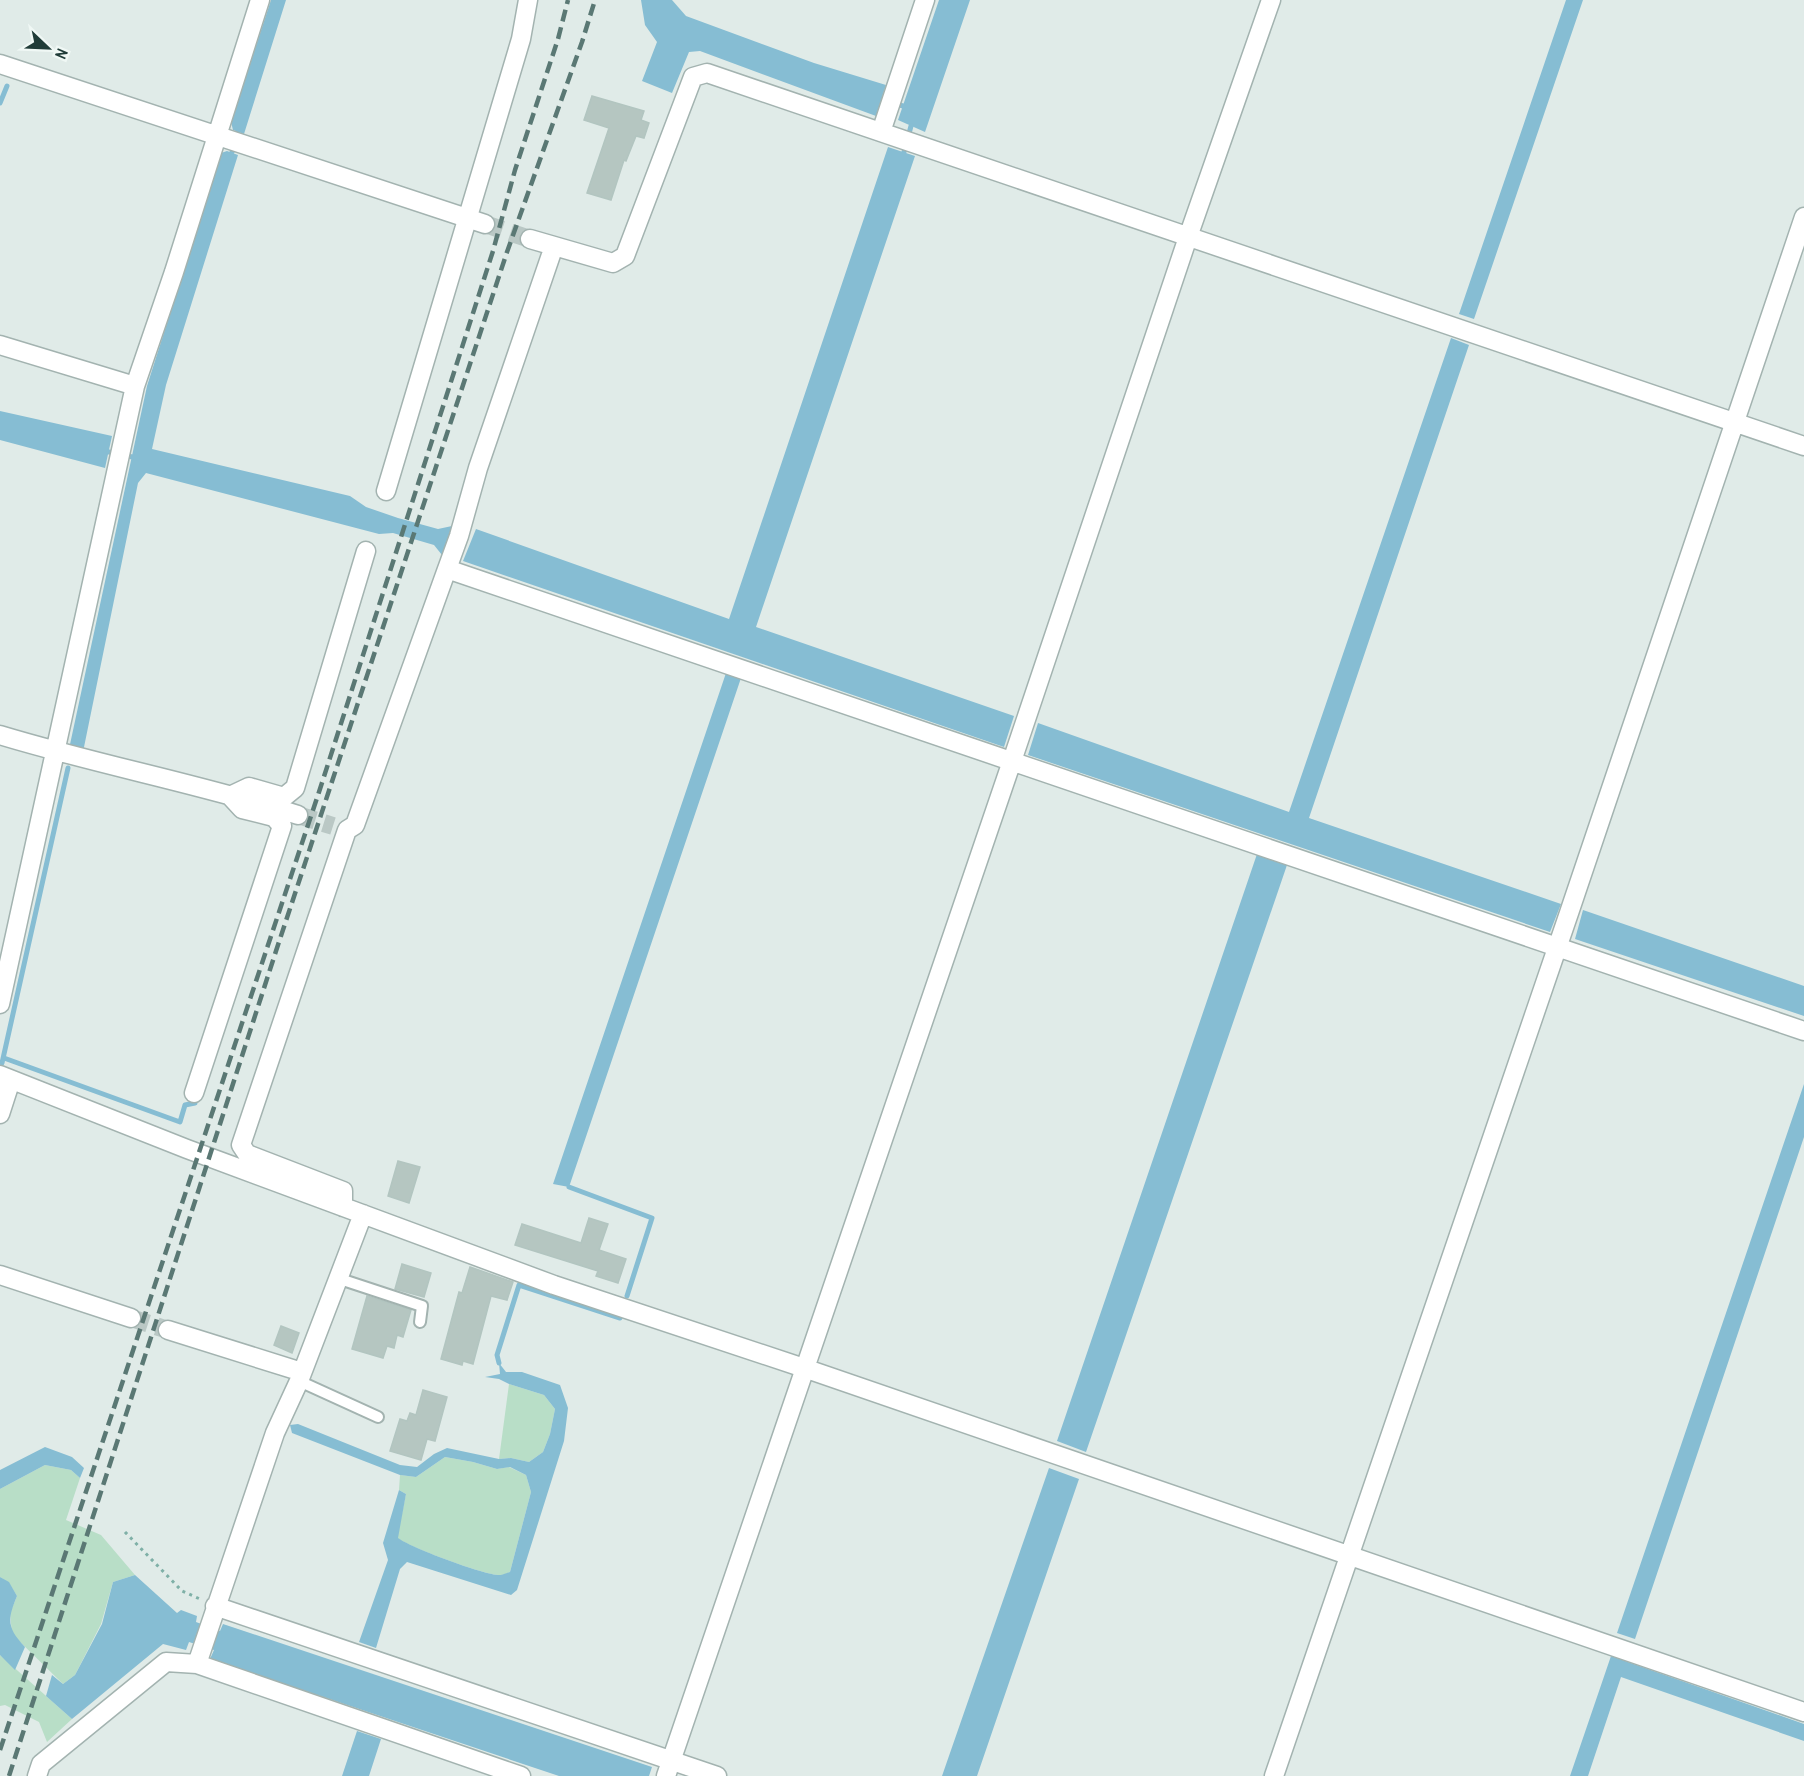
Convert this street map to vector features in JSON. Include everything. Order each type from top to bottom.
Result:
[{"type":"street","points":[[0,1004],[135,386],[229,141],[260,0]]},
{"type":"street","points":[[386,491],[477,221],[521,39],[528,0]]},
{"type":"street","points":[[881,132],[926,0]]},
{"type":"street","points":[[668,1771],[1188,237],[1271,0]]},
{"type":"street","points":[[1,68],[477,221]]},
{"type":"street","points":[[530,238],[613,264],[625,256],[693,77],[707,73],[1804,446]]},
{"type":"street","points":[[1274,1776],[1558,947],[1804,216]]},
{"type":"street","points":[[343,1207],[343,1191],[247,1154],[241,1145],[340,828],[355,825],[457,543],[478,468],[554,246]]},
{"type":"street","points":[[0,345],[135,386]]},
{"type":"street","points":[[230,796],[249,787],[284,797],[295,788],[366,551]]},
{"type":"street","points":[[447,569],[1804,1031]]},
{"type":"street","points":[[0,735],[56,752],[298,815]]},
{"type":"street","points":[[194,1093],[282,826],[274,817],[242,809],[230,796]]},
{"type":"street","points":[[0,1113],[6,1077],[187,1149],[554,1285],[804,1368],[1804,1712]]},
{"type":"street","points":[[199,1658],[275,1433],[301,1376],[363,1215]]},
{"type":"street","points":[[0,1275],[131,1318]]},
{"type":"street","points":[[168,1330],[301,1376]]},
{"type":"street","points":[[213,1613],[668,1771],[717,1776]]},
{"type":"street","points":[[37,1776],[40,1764],[166,1662],[199,1658],[521,1776]]},
{"type":"lane","points":[[340,1279],[422,1306],[420,1322]]},
{"type":"lane","points":[[301,1376],[378,1417]]},
{"type":"path","points":[[125,1532],[182,1591],[213,1613]]},
{"type":"green space","points":[[509,1384],[544,1395],[555,1409],[550,1434],[543,1452],[529,1462],[511,1458],[499,1459]]},
{"type":"green space","points":[[445,1457],[497,1469],[509,1467],[526,1475],[531,1492],[510,1572],[501,1575],[466,1567],[397,1538],[406,1494],[399,1490],[400,1475],[416,1477]]},
{"type":"green space","points":[[45,1465],[71,1470],[80,1478],[66,1520],[101,1535],[135,1575],[113,1582],[101,1624],[75,1675],[63,1684],[12,1634],[10,1613],[17,1596],[9,1583],[0,1577],[0,1489]]},
{"type":"green space","points":[[0,1655],[72,1719],[47,1742],[39,1722],[5,1705],[0,1706]]},
{"type":"water","points":[[271,0],[286,0],[244,134],[233,130],[231,122]]},
{"type":"water","points":[[641,0],[672,0],[686,16],[814,63],[886,85],[876,116],[700,51],[689,52],[672,93],[642,81],[657,42],[645,25]]},
{"type":"water","points":[[939,0],[970,0],[925,132],[898,120]]},
{"type":"water","points":[[1566,0],[1583,0],[1474,319],[1459,314]]},
{"type":"water","points":[[888,147],[915,156],[756,627],[1014,716],[1004,747],[463,561],[476,529],[729,619]]},
{"type":"water","points":[[227,151],[238,155],[166,385],[152,449],[350,496],[366,507],[438,529],[452,526],[442,555],[434,545],[393,533],[379,534],[146,473],[138,483],[83,752],[69,749],[147,386],[221,153]]},
{"type":"water","points":[[1451,338],[1469,345],[1309,818],[1561,904],[1550,932],[1028,755],[1038,723],[1289,812]]},
{"type":"water","points":[[0,411],[112,436],[105,468],[0,440]]},
{"type":"water","points":[[726,673],[741,678],[569,1187],[553,1184]]},
{"type":"water","points":[[1257,854],[1287,865],[1086,1452],[1057,1441]]},
{"type":"water","points":[[1583,910],[1804,986],[1804,1016],[1575,939]]},
{"type":"water","points":[[1804,1084],[1804,1137],[1635,1639],[1617,1633]]},
{"type":"water","points":[[499,1363],[506,1372],[522,1372],[560,1385],[568,1408],[564,1441],[517,1590],[511,1595],[407,1562],[400,1569],[376,1648],[359,1642],[388,1560],[383,1543],[399,1490],[406,1494],[398,1538],[449,1561],[501,1575],[510,1572],[531,1492],[526,1475],[510,1467],[497,1469],[445,1457],[416,1477],[400,1475],[292,1433],[290,1425],[298,1424],[400,1465],[417,1467],[434,1454],[447,1448],[499,1459],[511,1458],[529,1462],[543,1452],[550,1434],[555,1409],[544,1395],[499,1379],[485,1377],[500,1374]]},
{"type":"water","points":[[45,1447],[72,1457],[84,1468],[80,1478],[71,1470],[45,1465],[0,1489],[0,1470]]},
{"type":"water","points":[[1049,1468],[1079,1479],[977,1776],[942,1776]]},
{"type":"water","points":[[135,1575],[177,1613],[181,1610],[197,1616],[196,1622],[220,1631],[223,1624],[652,1767],[649,1776],[559,1776],[210,1659],[214,1650],[189,1642],[186,1650],[163,1644],[72,1719],[46,1696],[52,1675],[63,1684],[75,1675],[102,1624],[113,1582]]},
{"type":"water","points":[[0,1577],[9,1582],[17,1596],[10,1623],[25,1647],[15,1670],[0,1655]]},
{"type":"water","points":[[1611,1656],[1804,1724],[1804,1741],[1621,1677],[1588,1776],[1570,1776]]},
{"type":"water","points":[[357,1731],[381,1739],[369,1776],[342,1776]]},
{"type":"building","points":[[592,96],[644,111],[641,120],[649,123],[644,138],[636,136],[626,161],[624,160],[611,200],[587,193],[609,128],[584,120]]},
{"type":"building","points":[[398,1161],[420,1167],[409,1203],[388,1196]]},
{"type":"building","points":[[589,1218],[608,1224],[599,1250],[626,1259],[618,1283],[596,1276],[598,1271],[515,1245],[522,1224],[581,1243]]},
{"type":"building","points":[[402,1264],[431,1273],[424,1297],[395,1289]]},
{"type":"building","points":[[470,1267],[513,1282],[507,1300],[491,1296],[473,1364],[463,1361],[462,1365],[441,1359],[459,1292],[462,1293]]},
{"type":"building","points":[[367,1296],[411,1310],[403,1337],[397,1335],[394,1348],[387,1346],[383,1358],[352,1349]]},
{"type":"building","points":[[281,1326],[299,1333],[292,1353],[274,1345]]},
{"type":"building","points":[[423,1390],[447,1397],[435,1441],[427,1439],[421,1460],[390,1451],[400,1419],[407,1421],[410,1413],[416,1415]]},
{"type":"waterway","points":[[0,103],[7,86]]},
{"type":"waterway","points":[[882,100],[903,106]]},
{"type":"waterway","points":[[904,152],[911,126]]},
{"type":"waterway","points":[[232,152],[238,132]]},
{"type":"waterway","points":[[109,452],[137,458]]},
{"type":"waterway","points":[[2,1063],[68,768]]},
{"type":"waterway","points":[[4,1058],[180,1122],[185,1105],[195,1103]]},
{"type":"waterway","points":[[569,1187],[652,1218],[627,1296]]},
{"type":"waterway","points":[[499,1363],[497,1355],[519,1285],[620,1318]]},
{"type":"tunnel","points":[[485,224],[530,239]]},
{"type":"tunnel","points":[[298,815],[333,826]]},
{"type":"tunnel","points":[[131,1318],[168,1330]]},
{"type":"railway","points":[[0,1750],[319,792],[493,251],[515,170],[558,39],[568,0]]},
{"type":"railway","points":[[9,1776],[276,951],[507,252],[595,0]]}]
